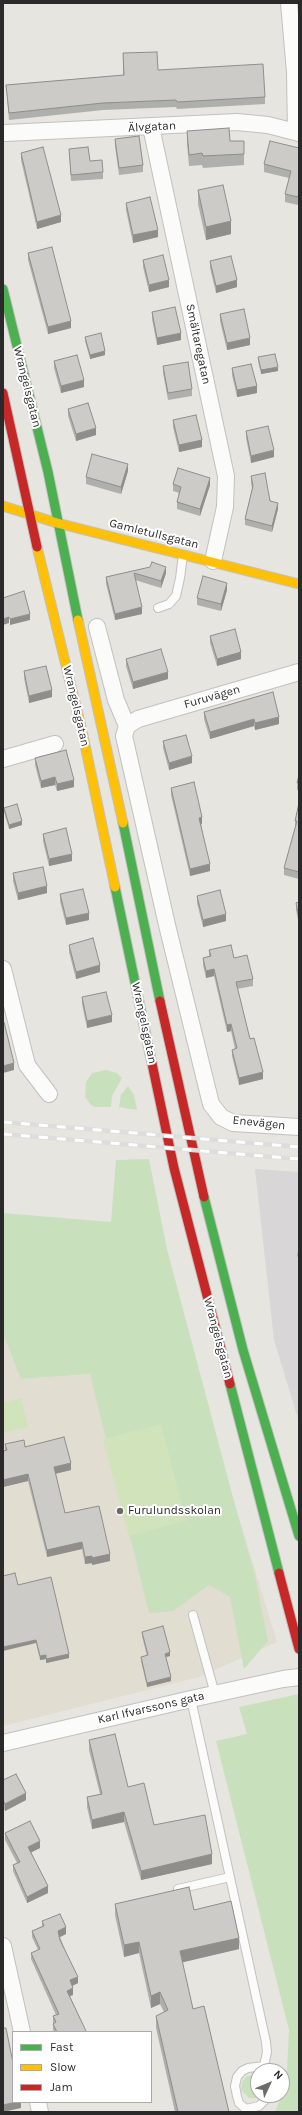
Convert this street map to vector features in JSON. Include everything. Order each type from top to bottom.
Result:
[{"type":"main road","name":"Wrangelsgatan","points":[[3,289],[48,472],[57,523],[195,1164],[243,1350],[299,1536]]},
{"type":"main road","name":"Wrangelsgatan","points":[[3,393],[30,514],[82,731],[174,1168],[299,1649]]},
{"type":"main road","name":"Gamletullsgatan","points":[[3,506],[57,523],[213,561],[299,584]]},
{"type":"street","points":[[289,3],[295,72],[297,132]]},
{"type":"street","name":"Älvgatan","points":[[5,133],[237,122],[268,125],[297,132]]},
{"type":"street","name":"Smältaregatan","points":[[151,127],[226,476],[225,507],[213,561]]},
{"type":"street","points":[[97,627],[116,700],[127,726]]},
{"type":"street","name":"Furuvägen","points":[[127,726],[138,719],[299,672]]},
{"type":"street","name":"Enevägen","points":[[127,726],[124,736],[167,925],[211,1104],[221,1117],[233,1122],[299,1127]]},
{"type":"street","points":[[3,759],[55,744]]},
{"type":"street","points":[[3,969],[27,1065],[49,1094]]},
{"type":"street","name":"Karl Ifvarssons gata","points":[[3,1743],[191,1698],[299,1677]]},
{"type":"street","points":[[3,1946],[22,2031]]},
{"type":"lane","points":[[158,608],[169,604],[176,596],[183,554]]},
{"type":"lane","points":[[193,1616],[215,1694]]},
{"type":"lane","points":[[191,1698],[266,2042],[266,2063]]},
{"type":"lane","points":[[171,1891],[230,1877]]},
{"type":"lane","points":[[250,2068],[242,2071],[237,2077],[235,2086],[239,2103],[245,2110],[259,2106],[262,2103]]},
{"type":"shaded area","points":[[255,1169],[299,1172],[299,1422],[274,1340]]},
{"type":"shaded area","name":"Furulundsskolan","points":[[3,1334],[21,1379],[193,1367],[277,1642],[199,1677],[3,1726]]},
{"type":"green space","points":[[106,1070],[117,1073],[122,1078],[112,1096],[111,1107],[95,1107],[91,1105],[85,1097],[86,1082],[92,1073]]},
{"type":"green space","points":[[128,1086],[134,1095],[137,1110],[119,1107],[121,1095]]},
{"type":"green space","points":[[149,1159],[167,1249],[255,1576],[268,1641],[244,1669],[230,1597],[209,1585],[173,1611],[149,1613],[90,1374],[21,1379],[3,1334],[3,1213],[111,1222],[116,1160]]},
{"type":"green space","points":[[21,1398],[28,1427],[3,1433],[3,1403]]},
{"type":"green space","points":[[161,1424],[186,1521],[129,1536],[103,1439]]},
{"type":"green space","points":[[299,1694],[299,2112],[275,2112],[279,2103],[290,2103],[290,2063],[287,2063],[289,2030],[216,1741],[247,1734],[239,1707]]},
{"type":"green space","points":[[247,2076],[250,2076],[250,2098],[241,2090],[242,2082]]},
{"type":"building","points":[[157,52],[158,70],[263,64],[265,97],[177,102],[176,100],[103,103],[9,113],[6,85],[124,75],[123,53]]},
{"type":"building","points":[[229,128],[230,141],[244,141],[244,154],[203,156],[202,153],[189,155],[187,131]]},
{"type":"building","points":[[139,136],[143,165],[119,168],[115,139]]},
{"type":"building","points":[[270,141],[299,148],[298,197],[285,194],[291,171],[264,164]]},
{"type":"building","points":[[43,147],[61,215],[37,222],[21,153]]},
{"type":"building","points":[[88,147],[90,161],[102,160],[103,172],[71,175],[69,149]]},
{"type":"building","points":[[223,185],[231,221],[206,227],[198,190]]},
{"type":"building","points":[[150,197],[158,230],[133,235],[126,203]]},
{"type":"building","points":[[52,247],[71,321],[48,327],[28,253]]},
{"type":"building","points":[[163,255],[169,280],[149,285],[143,260]]},
{"type":"building","points":[[231,256],[237,280],[216,286],[210,261]]},
{"type":"building","points":[[175,307],[181,333],[157,338],[152,312]]},
{"type":"building","points":[[244,309],[250,338],[227,343],[220,314]]},
{"type":"building","points":[[101,333],[105,351],[90,355],[85,337]]},
{"type":"building","points":[[275,354],[278,367],[261,370],[258,357]]},
{"type":"building","points":[[77,355],[84,380],[61,386],[54,361]]},
{"type":"building","points":[[188,362],[192,389],[168,393],[163,366]]},
{"type":"building","points":[[251,364],[257,386],[237,390],[232,368]]},
{"type":"building","points":[[88,403],[96,428],[76,434],[68,409]]},
{"type":"building","points":[[196,415],[202,440],[179,445],[173,420]]},
{"type":"building","points":[[268,426],[274,450],[251,456],[246,431]]},
{"type":"building","points":[[92,454],[128,464],[121,487],[86,477]]},
{"type":"building","points":[[178,468],[210,478],[200,509],[177,502],[181,487],[173,484]]},
{"type":"building","points":[[265,473],[270,501],[278,503],[272,526],[245,519],[253,486],[251,476]]},
{"type":"building","points":[[152,562],[166,567],[161,581],[134,573],[142,607],[115,614],[106,577],[150,567]]},
{"type":"building","points":[[203,576],[227,583],[221,604],[197,598]]},
{"type":"building","points":[[24,591],[30,614],[10,619],[9,617],[3,619],[3,598]]},
{"type":"building","points":[[235,629],[241,652],[217,659],[210,636]]},
{"type":"building","points":[[161,649],[168,672],[133,682],[126,659]]},
{"type":"building","points":[[46,666],[52,690],[29,696],[24,671]]},
{"type":"building","points":[[273,692],[279,717],[255,723],[254,719],[210,732],[204,712]]},
{"type":"building","points":[[186,735],[192,756],[169,763],[163,741]]},
{"type":"building","points":[[66,750],[74,780],[57,784],[55,777],[41,781],[35,758]]},
{"type":"building","points":[[194,782],[202,817],[199,818],[210,864],[190,869],[171,788]]},
{"type":"building","points":[[299,803],[299,872],[284,868],[297,821],[295,821]]},
{"type":"building","points":[[17,804],[22,821],[9,825],[4,808]]},
{"type":"building","points":[[66,828],[72,854],[49,859],[43,834]]},
{"type":"building","points":[[43,867],[47,886],[18,893],[13,873]]},
{"type":"building","points":[[83,889],[89,913],[66,918],[60,894]]},
{"type":"building","points":[[220,890],[226,914],[203,920],[197,896]]},
{"type":"building","points":[[299,902],[299,918],[296,903]]},
{"type":"building","points":[[93,938],[100,965],[76,972],[69,945]]},
{"type":"building","points":[[231,945],[234,958],[247,955],[253,979],[236,982],[250,1039],[254,1038],[263,1072],[239,1078],[232,1050],[237,1048],[231,1024],[227,1025],[214,969],[206,971],[203,958],[211,956],[209,950]]},
{"type":"building","points":[[106,992],[112,1015],[87,1021],[82,997]]},
{"type":"building","points":[[3,1022],[14,1063],[3,1066]]},
{"type":"building","points":[[64,1437],[71,1463],[54,1467],[65,1513],[99,1506],[110,1554],[92,1558],[92,1556],[85,1557],[82,1542],[47,1550],[28,1474],[3,1480],[3,1451],[7,1450],[5,1444],[24,1440],[25,1447]]},
{"type":"building","points":[[15,1573],[18,1585],[51,1577],[69,1654],[46,1659],[46,1655],[40,1656],[36,1640],[3,1647],[3,1576]]},
{"type":"building","points":[[163,1626],[170,1652],[165,1654],[171,1677],[147,1683],[141,1657],[148,1655],[142,1632]]},
{"type":"building","points":[[115,1734],[128,1787],[144,1783],[154,1825],[205,1815],[212,1854],[141,1871],[124,1812],[92,1820],[87,1797],[102,1794],[89,1740]]},
{"type":"building","points":[[16,1774],[26,1793],[5,1804],[3,1800],[3,1780]]},
{"type":"building","points":[[30,1821],[40,1841],[28,1847],[48,1886],[27,1897],[13,1865],[20,1862],[5,1833]]},
{"type":"building","points":[[189,1887],[194,1910],[231,1901],[239,1938],[180,1951],[193,2009],[204,2006],[229,2112],[178,2112],[156,2016],[168,2010],[160,1992],[151,1996],[139,1942],[124,1945],[115,1904]]},
{"type":"building","points":[[60,1914],[66,1927],[58,1931],[60,1940],[78,1977],[70,1980],[73,1988],[67,1991],[86,2031],[56,2031],[53,2024],[56,2022],[53,2016],[59,2014],[31,1953],[40,1949],[32,1931],[44,1926],[42,1921]]},
{"type":"building","points":[[3,2028],[6,2028],[12,2058],[12,2103],[3,2105]]},
{"type":"railway","points":[[3,1122],[299,1147]]},
{"type":"railway","points":[[3,1134],[299,1159]]},
{"type":"traffic: fast","points":[[3,289],[48,472],[78,620]]},
{"type":"traffic: fast","points":[[123,823],[160,1001]]},
{"type":"traffic: fast","points":[[115,887],[150,1054]]},
{"type":"traffic: fast","points":[[204,1197],[243,1350],[299,1536]]},
{"type":"traffic: fast","points":[[230,1384],[279,1573]]},
{"type":"traffic: slow","points":[[3,506],[57,523],[299,584]]},
{"type":"traffic: slow","points":[[37,547],[82,731],[115,887]]},
{"type":"traffic: slow","points":[[78,620],[123,823]]},
{"type":"traffic: jam","points":[[3,393],[37,547]]},
{"type":"traffic: jam","points":[[160,1001],[204,1197]]},
{"type":"traffic: jam","points":[[150,1054],[174,1168],[230,1384]]},
{"type":"traffic: jam","points":[[279,1573],[299,1649]]},
{"type":"place","name":"Furulundsskolan","points":[[120,1511]]}]
